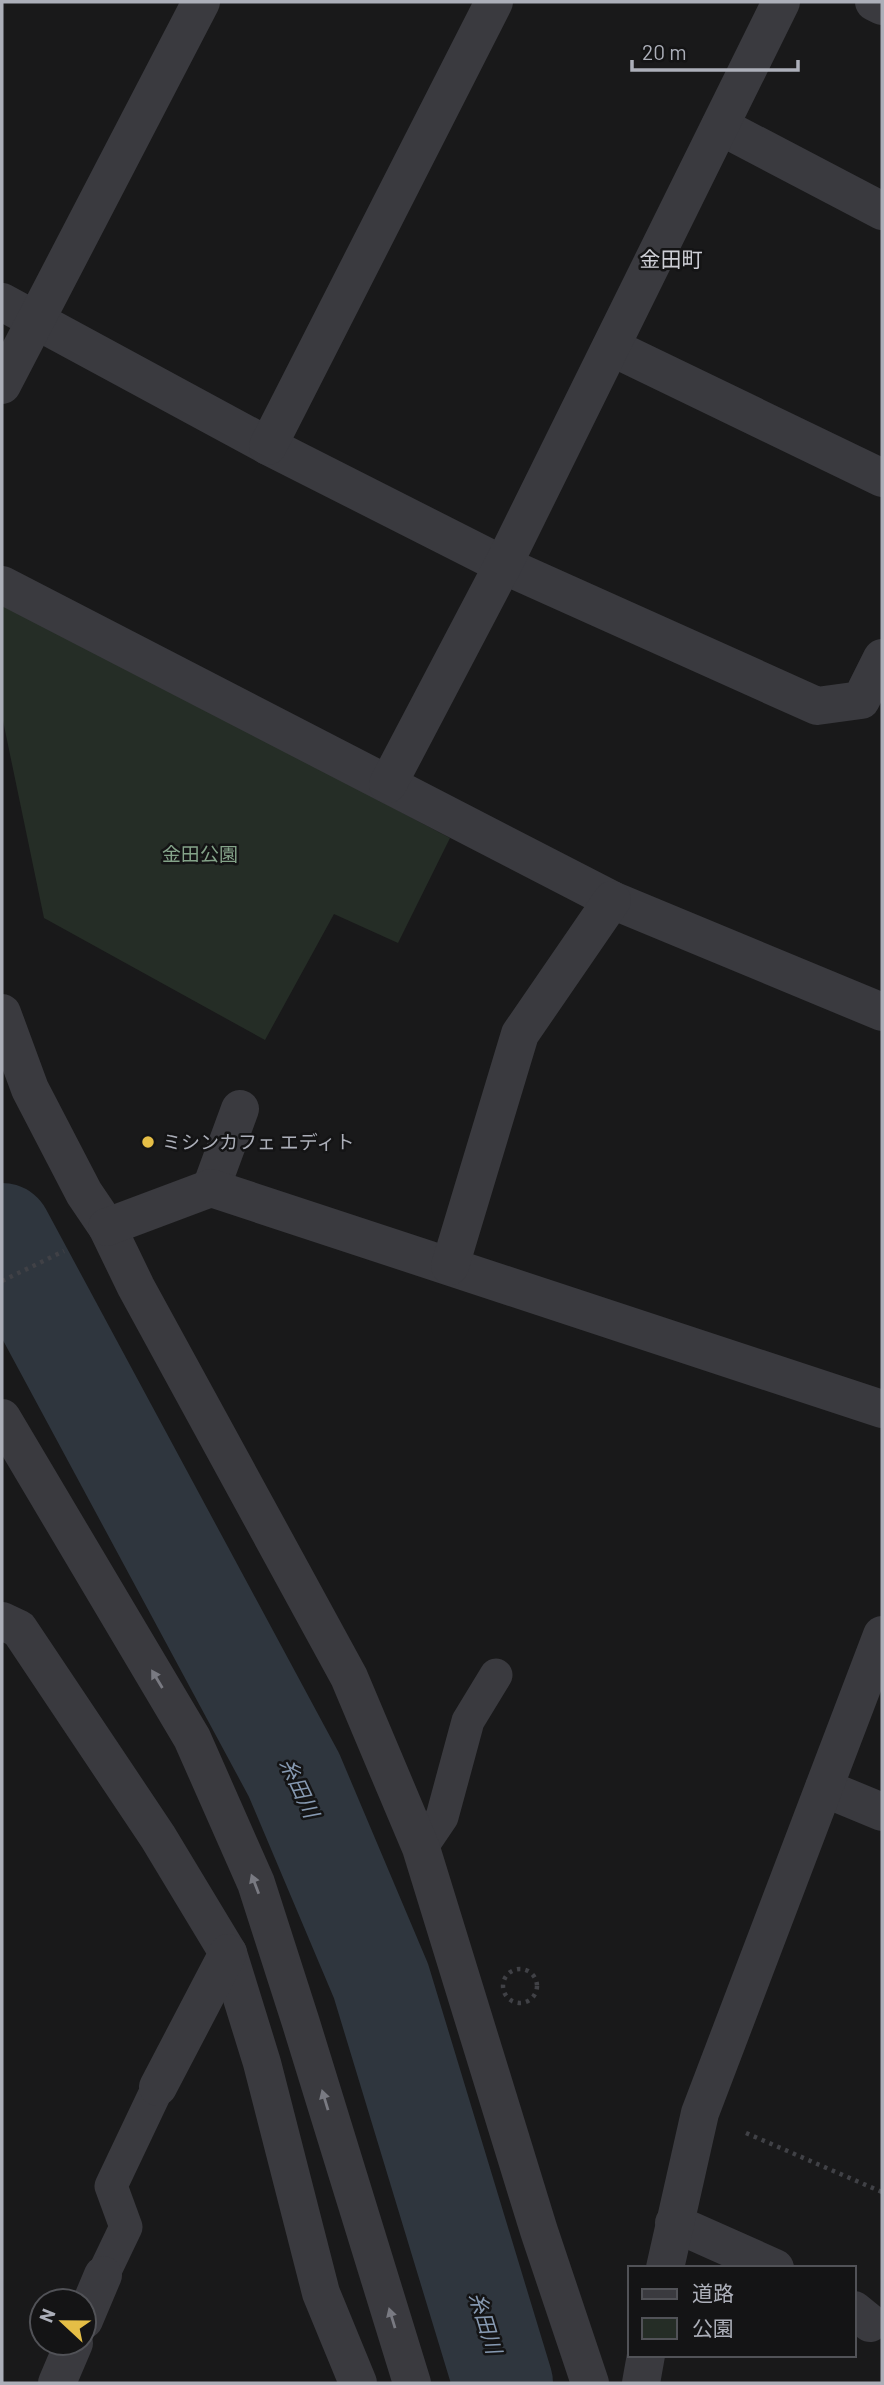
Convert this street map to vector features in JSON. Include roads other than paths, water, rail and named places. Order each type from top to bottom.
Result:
[{"type":"street","points":[[2,385],[201,2]]},
{"type":"street","points":[[268,446],[494,2]]},
{"type":"street","points":[[388,784],[503,565],[781,2]]},
{"type":"street","points":[[874,2],[882,6]]},
{"type":"street","points":[[720,126],[882,211]]},
{"type":"street","points":[[2,302],[268,446],[503,565],[817,706],[861,700],[881,664]]},
{"type":"street","points":[[611,347],[882,478]]},
{"type":"street","points":[[2,585],[612,900],[882,1012]]},
{"type":"street","points":[[450,1266],[520,1034],[612,900]]},
{"type":"street","points":[[2,1013],[30,1089],[84,1193],[92,1236],[136,1287],[349,1676],[421,1848],[539,2231],[590,2383]]},
{"type":"street","points":[[211,1188],[240,1110]]},
{"type":"street","points":[[92,1236],[211,1188],[882,1409]]},
{"type":"street","points":[[2,1418],[192,1738],[256,1883],[412,2383]]},
{"type":"street","points":[[2,1621],[19,1629],[158,1837],[228,1954],[262,2063],[321,2293],[358,2383]]},
{"type":"street","points":[[665,2266],[700,2113],[882,1635]]},
{"type":"street","points":[[824,1788],[882,1812]]},
{"type":"street","points":[[158,2087],[228,1954]]},
{"type":"street","points":[[674,2223],[771,2266]]},
{"type":"street","points":[[98,2287],[103,2275]]},
{"type":"street","points":[[57,2383],[68,2357]]},
{"type":"street","points":[[641,2383],[646,2357]]},
{"type":"lane","points":[[421,1848],[442,1816],[468,1721],[496,1675]]},
{"type":"lane","points":[[103,2275],[126,2227],[111,2186],[158,2087]]},
{"type":"waterway","name":"糸田川","points":[[2,1233],[294,1775],[381,1981],[503,2383]]},
{"type":"place","name":"ミシンカフェ エディト","points":[[148,1142]]},
{"type":"district","name":"金田町","points":[[671,260]]},
{"type":"park label","name":"金田公園","points":[[200,854]]}]
